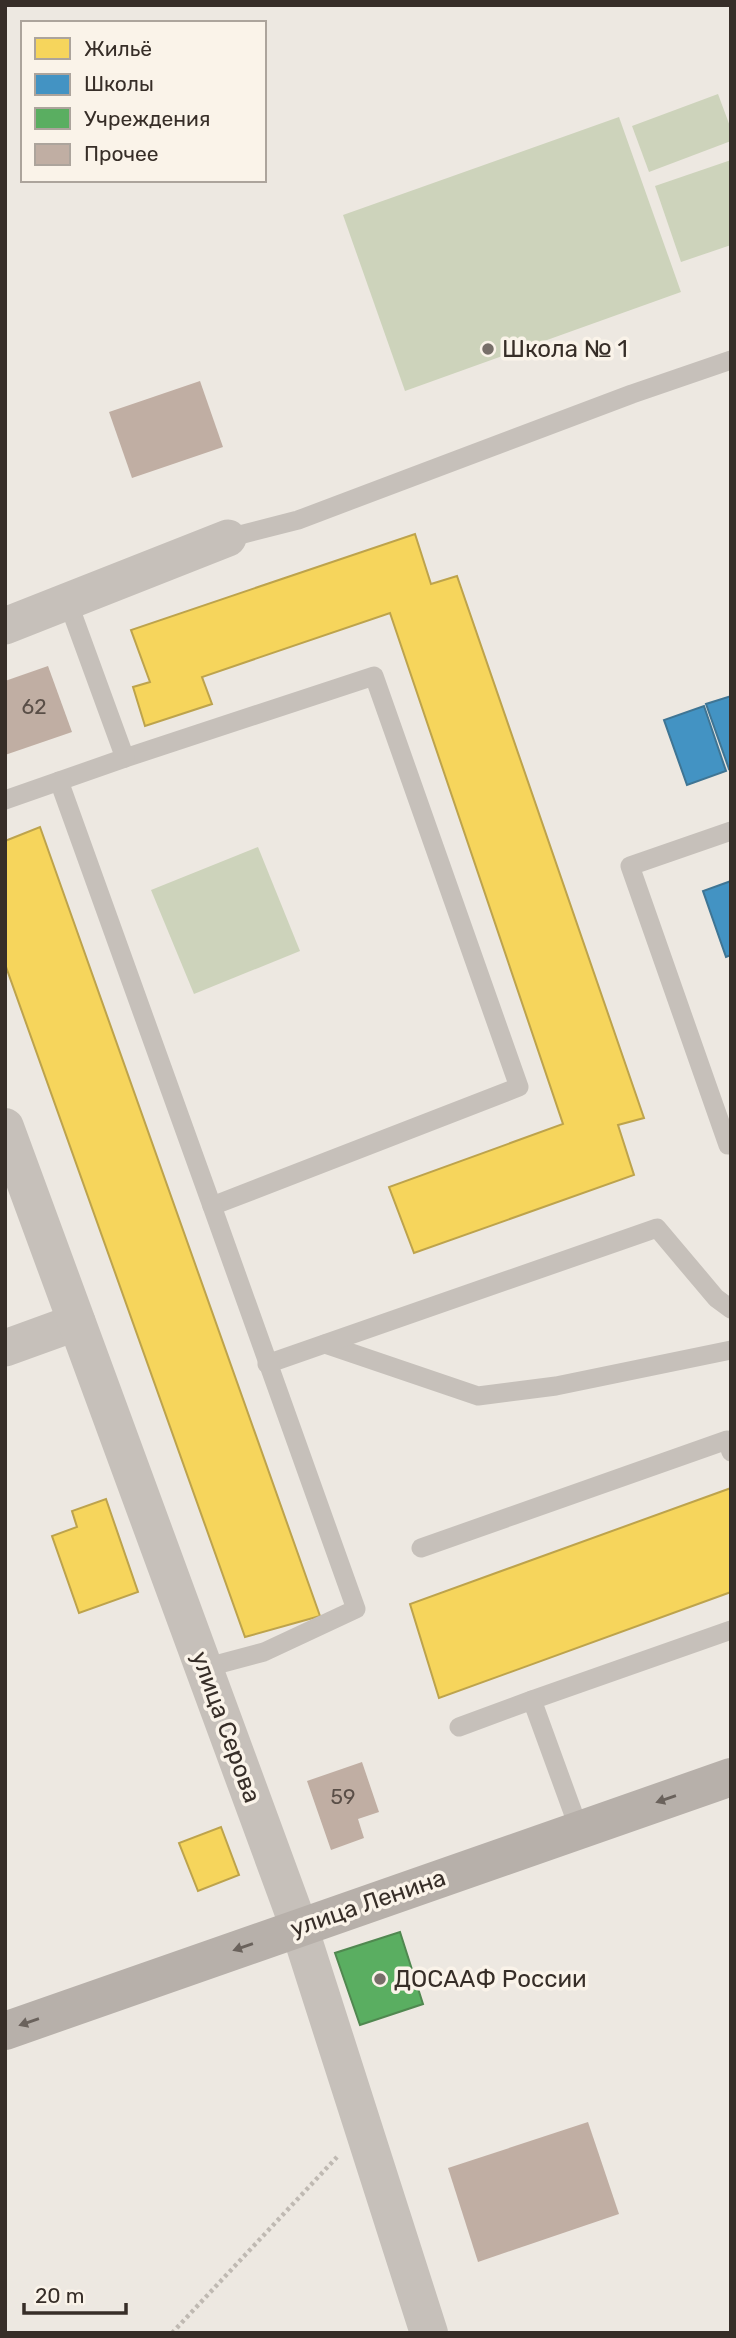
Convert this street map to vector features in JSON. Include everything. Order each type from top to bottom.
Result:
[{"type":"main road","name":"улица Ленина","points":[[5,2031],[731,1777]]},
{"type":"street","points":[[5,626],[228,538]]},
{"type":"street","name":"улица Серова","points":[[5,1127],[299,1927],[429,2333]]},
{"type":"street","points":[[5,1348],[77,1322]]},
{"type":"lane","points":[[228,538],[298,520],[632,394],[731,360]]},
{"type":"lane","points":[[68,602],[125,758]]},
{"type":"lane","points":[[5,800],[374,676],[519,1087],[212,1206]]},
{"type":"lane","points":[[60,781],[356,1609],[264,1652],[204,1668]]},
{"type":"lane","points":[[731,831],[630,866],[728,1145],[731,1144]]},
{"type":"lane","points":[[267,1364],[657,1228],[716,1298],[731,1309]]},
{"type":"lane","points":[[325,1344],[478,1396],[556,1386],[731,1350]]},
{"type":"lane","points":[[422,1548],[727,1440],[731,1452]]},
{"type":"lane","points":[[459,1727],[731,1630]]},
{"type":"lane","points":[[532,1700],[579,1829]]},
{"type":"path","points":[[172,2333],[363,2128]]},
{"type":"green space","points":[[718,94],[731,129],[731,141],[649,172],[632,126]]},
{"type":"green space","points":[[619,117],[681,292],[405,391],[343,215]]},
{"type":"green space","points":[[731,160],[731,245],[681,262],[655,186]]},
{"type":"green space","points":[[258,847],[300,951],[194,994],[151,890]]},
{"type":"building: Жильё","points":[[415,534],[431,584],[457,576],[644,1118],[618,1125],[634,1175],[414,1253],[389,1187],[563,1124],[390,613],[202,677],[212,704],[145,726],[133,687],[150,682],[131,630]]},
{"type":"building: Жильё","points":[[40,827],[320,1616],[245,1637],[5,964],[5,841]]},
{"type":"building: Жильё","points":[[731,1488],[731,1592],[439,1698],[410,1604]]},
{"type":"building: Жильё","points":[[106,1499],[138,1592],[79,1613],[52,1536],[77,1527],[72,1511]]},
{"type":"building: Жильё","points":[[221,1827],[239,1875],[198,1891],[179,1843]]},
{"type":"building: Школы","points":[[731,696],[731,768],[729,769],[706,704]]},
{"type":"building: Школы","points":[[704,706],[726,771],[687,785],[664,720]]},
{"type":"building: Школы","points":[[731,881],[731,955],[726,957],[703,891]]},
{"type":"building: Учреждения","name":"ДОСААФ России","points":[[400,1932],[423,2004],[360,2025],[335,1953]]},
{"type":"building: Прочее","points":[[200,381],[223,447],[132,478],[109,412]]},
{"type":"building: Прочее","points":[[48,666],[72,732],[5,755],[5,681]]},
{"type":"building: Прочее","points":[[362,1762],[379,1812],[358,1819],[364,1838],[331,1850],[307,1781]]},
{"type":"building: Прочее","points":[[588,2122],[619,2214],[478,2262],[448,2168]]},
{"type":"place","name":"Школа № 1","points":[[488,349]]},
{"type":"place","name":"ДОСААФ России","points":[[380,1979]]}]
